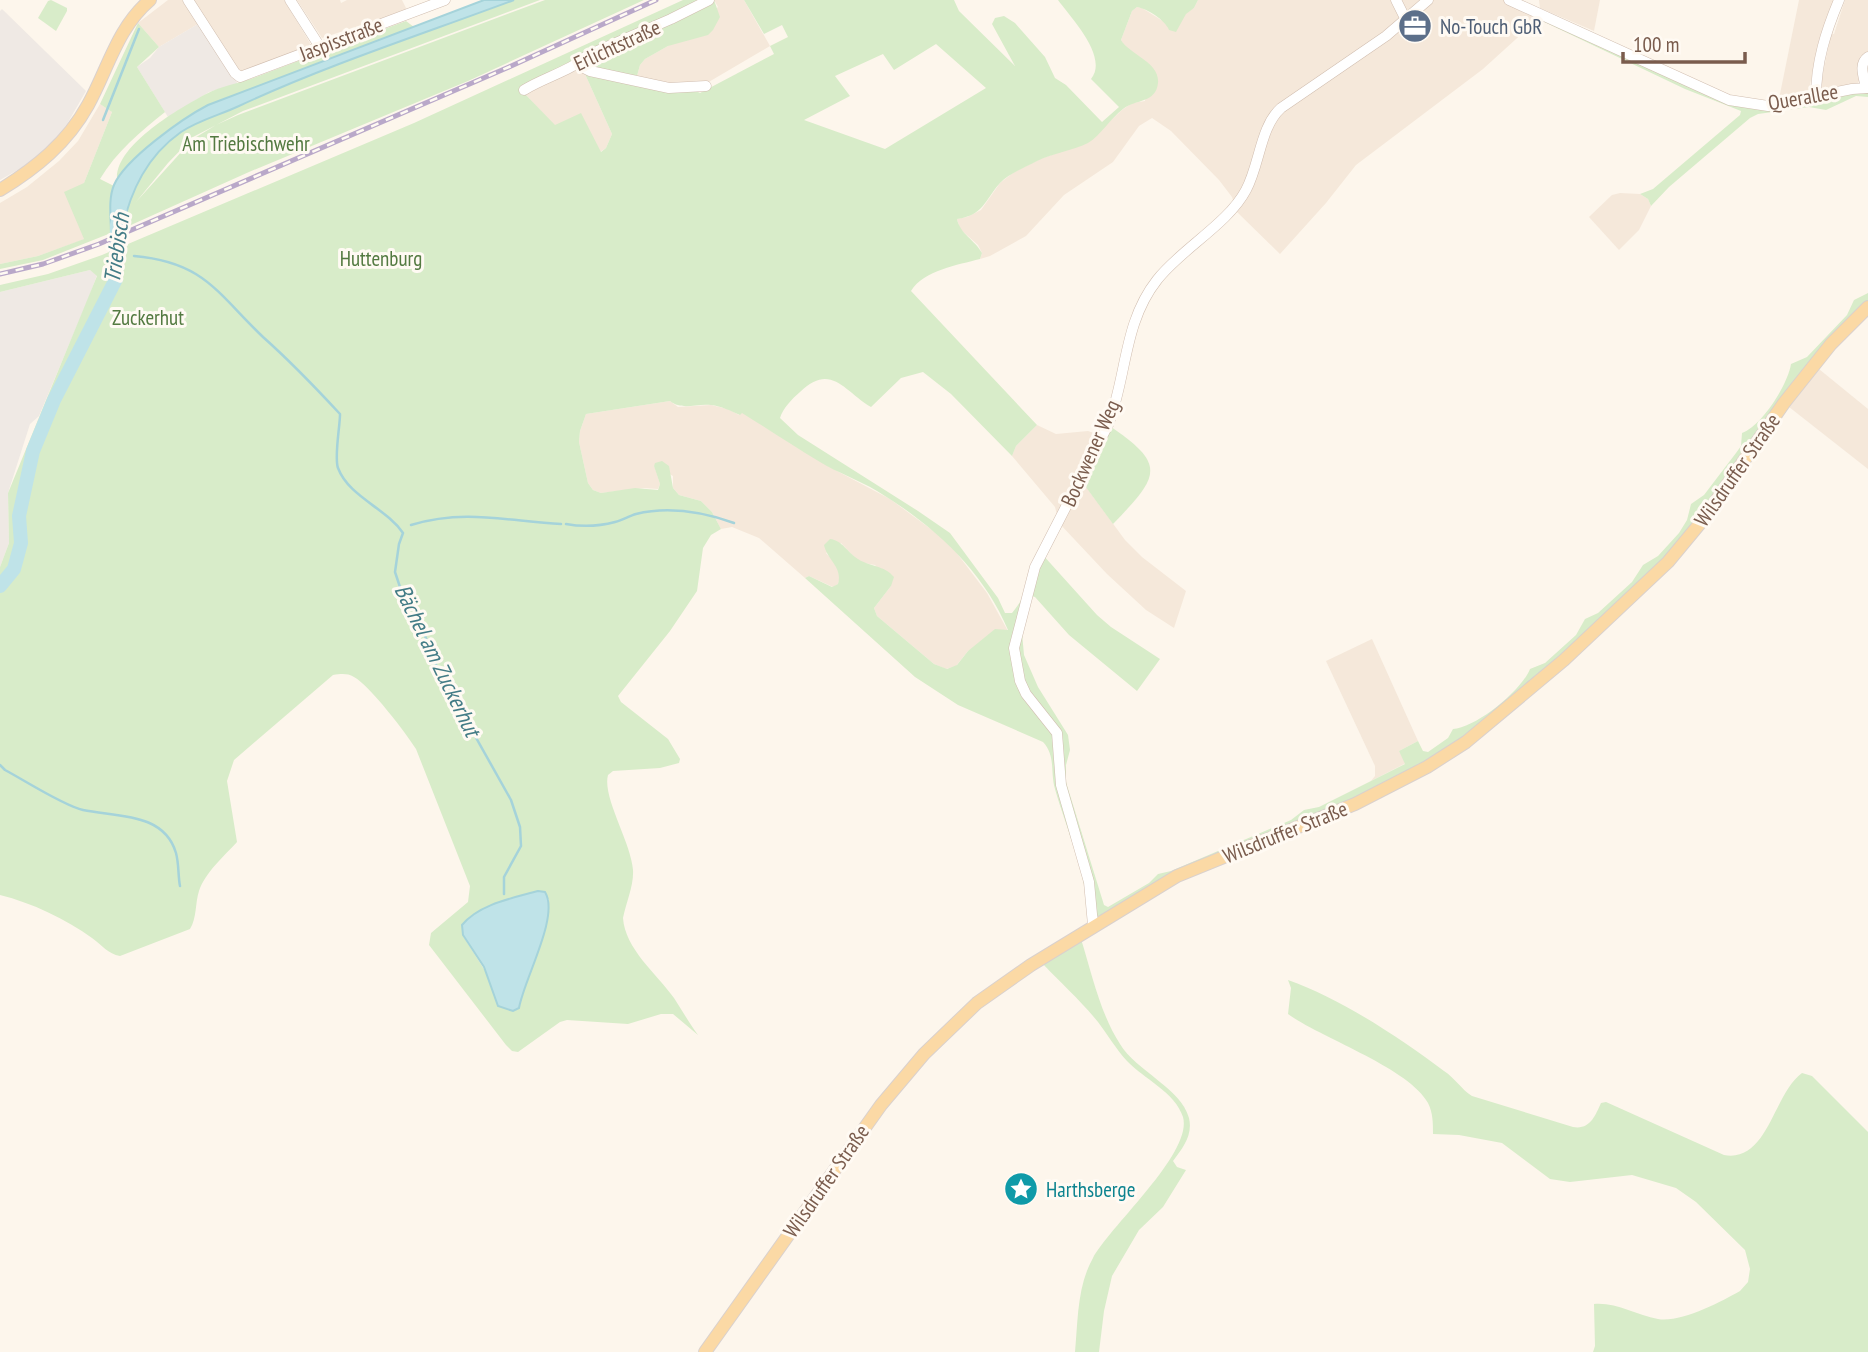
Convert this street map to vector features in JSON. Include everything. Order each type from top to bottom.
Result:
[{"type":"main road","points":[[0,190],[34,168],[69,134],[87,107],[122,32],[132,17],[150,0]]},
{"type":"main road","name":"Wilsdruffer Straße","points":[[707,1351],[862,1130],[916,1062],[956,1022],[998,986],[1093,925],[1177,876],[1374,795],[1427,767],[1476,734],[1564,660],[1668,562],[1702,521],[1784,403],[1831,344],[1868,307]]},
{"type":"street","name":"Jaspisstraße","points":[[188,0],[237,76],[261,70],[445,0]]},
{"type":"street","points":[[290,0],[320,47]]},
{"type":"street","name":"Erlichtstraße","points":[[524,90],[578,65],[588,55],[709,0]]},
{"type":"street","points":[[1396,0],[1406,20]]},
{"type":"street","name":"Bockwener Weg","points":[[1093,925],[1089,882],[1061,785],[1056,733],[1026,694],[1016,661],[1014,648],[1035,567],[1111,417],[1134,321],[1140,305],[1157,279],[1216,224],[1245,191],[1261,152],[1271,117],[1406,20],[1428,0]]},
{"type":"street","name":"Querallee","points":[[1509,0],[1729,100],[1768,106],[1867,88]]},
{"type":"street","points":[[1816,97],[1816,76],[1826,31],[1839,0]]},
{"type":"street","points":[[1867,88],[1862,66],[1868,57]]},
{"type":"street","points":[[578,65],[590,71],[669,88],[706,86]]},
{"type":"shaded area","points":[[168,0],[182,0],[198,24],[159,47],[138,23]]},
{"type":"shaded area","points":[[194,0],[284,0],[310,43],[309,47],[239,72]]},
{"type":"shaded area","points":[[297,0],[340,0],[341,3],[347,0],[402,0],[407,10],[322,38]]},
{"type":"shaded area","points":[[714,0],[744,0],[770,46],[707,83],[673,85],[637,76],[645,59],[668,46],[718,7]]},
{"type":"shaded area","points":[[1198,0],[1509,0],[1539,13],[1538,19],[1483,69],[1356,165],[1280,254],[1237,212],[1232,197],[1219,180],[1171,131],[1152,118],[1139,126],[1113,162],[1064,195],[1026,236],[980,259],[982,253],[978,245],[960,229],[957,219],[981,210],[1000,183],[1014,172],[1040,159],[1088,142],[1122,110],[1132,103],[1145,101],[1149,64],[1125,48],[1121,40],[1132,11],[1137,7],[1142,8],[1166,23],[1194,8]]},
{"type":"shaded area","points":[[1539,0],[1600,0],[1594,31],[1540,8]]},
{"type":"shaded area","points":[[1799,0],[1835,0],[1823,28],[1808,93],[1779,99]]},
{"type":"shaded area","points":[[1845,0],[1868,0],[1868,54],[1862,56],[1859,64],[1858,83],[1823,89],[1821,83],[1831,34],[1834,34]]},
{"type":"shaded area","points":[[2,9],[86,91],[67,124],[53,141],[28,164],[0,180],[0,11]]},
{"type":"shaded area","points":[[198,24],[238,84],[209,92],[168,117],[137,67],[159,47]]},
{"type":"shaded area","points":[[578,69],[585,74],[612,134],[606,148],[600,152],[555,126],[525,94]]},
{"type":"shaded area","points":[[100,104],[112,112],[84,183],[85,239],[38,256],[0,264],[0,203],[27,187],[59,161],[78,141]]},
{"type":"shaded area","points":[[1640,194],[1648,199],[1651,206],[1639,230],[1619,250],[1589,217],[1612,195]]},
{"type":"shaded area","points":[[90,270],[97,275],[89,297],[39,416],[30,424],[8,493],[9,543],[0,567],[0,292]]},
{"type":"shaded area","points":[[1814,365],[1868,409],[1868,469],[1784,403]]},
{"type":"shaded area","points":[[670,401],[678,407],[711,405],[739,415],[742,412],[837,471],[890,499],[943,538],[956,552],[987,593],[1008,631],[968,651],[956,666],[946,669],[934,664],[877,616],[874,608],[891,586],[875,565],[855,558],[841,543],[826,553],[836,564],[840,577],[838,584],[833,587],[809,576],[805,578],[759,538],[732,527],[721,529],[712,512],[701,501],[679,495],[673,488],[673,476],[654,465],[660,484],[658,489],[601,493],[593,490],[588,483],[579,442],[586,414]]},
{"type":"shaded area","points":[[1037,425],[1056,434],[1088,431],[1103,436],[1081,480],[1125,540],[1142,557],[1186,591],[1174,628],[1146,610],[1107,574],[1059,523],[1055,507],[1012,456],[1016,446]]},
{"type":"shaded area","points":[[1372,639],[1418,741],[1399,751],[1406,763],[1371,781],[1375,776],[1375,766],[1326,661]]},
{"type":"green space","points":[[51,0],[67,8],[56,31],[38,18]]},
{"type":"green space","name":"Am Triebischwehr","points":[[514,0],[540,0],[243,111],[217,125],[545,0],[644,0],[468,81],[249,172],[122,229],[130,201],[142,175],[159,152],[188,128],[306,77]],"holes":[[[216,125],[193,139],[136,202],[193,137]]]},
{"type":"green space","points":[[683,0],[714,0],[720,17],[708,35],[668,46],[645,59],[637,76],[592,67],[587,62],[587,53],[525,94],[555,125],[581,113],[601,152],[606,148],[612,134],[585,74],[692,89],[700,93],[774,54],[770,46],[788,37],[782,25],[764,34],[744,0],[954,0],[959,11],[1015,66],[992,24],[995,18],[1004,16],[1015,23],[1045,57],[1055,78],[1066,85],[1102,122],[1119,107],[1091,79],[1095,70],[1092,49],[1058,0],[1198,0],[1176,32],[1169,30],[1160,19],[1146,10],[1137,7],[1132,11],[1121,40],[1154,70],[1158,83],[1154,94],[1123,109],[1088,143],[1043,158],[1004,179],[978,211],[957,219],[961,229],[982,253],[980,259],[933,273],[911,291],[1037,425],[1016,446],[1012,456],[951,394],[923,372],[901,378],[871,407],[837,382],[820,379],[794,398],[780,418],[798,435],[950,533],[998,598],[1005,613],[1012,613],[1022,599],[1042,554],[1097,615],[1160,659],[1137,691],[1069,635],[1035,597],[1031,596],[1022,633],[1024,655],[1038,687],[1068,735],[1070,750],[1066,765],[1066,782],[1104,905],[1108,907],[1149,883],[1158,874],[1171,871],[1291,820],[1304,810],[1319,807],[1405,764],[1399,751],[1418,741],[1423,751],[1428,752],[1448,738],[1453,729],[1474,722],[1497,706],[1518,687],[1530,669],[1545,663],[1576,635],[1585,619],[1598,613],[1632,582],[1643,565],[1658,556],[1679,533],[1687,520],[1691,504],[1704,495],[1741,446],[1742,433],[1758,422],[1773,403],[1791,364],[1807,357],[1847,315],[1854,300],[1868,293],[1868,307],[1851,323],[1702,521],[1564,660],[1427,767],[1210,862],[1108,916],[1089,922],[1081,871],[1055,789],[1050,753],[1043,742],[958,705],[915,677],[805,578],[809,576],[832,587],[838,584],[837,568],[824,545],[830,539],[838,542],[863,562],[886,570],[894,577],[891,586],[874,608],[877,616],[934,664],[947,669],[957,665],[968,651],[995,629],[1008,630],[985,588],[954,550],[897,504],[820,462],[742,413],[740,415],[711,405],[680,406],[670,401],[586,414],[579,442],[588,483],[593,490],[601,493],[635,488],[658,490],[660,484],[654,466],[662,461],[669,466],[673,488],[679,495],[701,501],[712,512],[721,529],[711,535],[703,548],[697,591],[670,631],[618,696],[621,702],[668,739],[680,759],[679,763],[660,768],[613,771],[608,775],[607,784],[633,870],[623,918],[625,929],[636,951],[674,998],[698,1035],[673,1014],[661,1014],[628,1024],[567,1020],[560,1022],[518,1052],[512,1051],[506,1045],[429,945],[431,933],[468,902],[470,886],[416,749],[378,700],[361,682],[349,675],[333,675],[234,760],[227,781],[237,842],[215,865],[202,884],[190,929],[120,956],[60,918],[0,895],[0,567],[9,543],[8,493],[97,276],[90,270],[0,292],[0,285],[48,274],[102,255],[414,123]],"holes":[[[936,44],[986,88],[885,149],[804,120],[850,96],[835,76],[883,54],[894,70]],[[549,899],[543,937],[519,1007],[489,977],[463,936]]]},
{"type":"green space","points":[[1539,13],[1729,100],[1756,105],[1865,88],[1868,57],[1868,97],[1856,96],[1826,110],[1809,107],[1758,114],[1750,118],[1669,187],[1651,206],[1648,199],[1640,194],[1653,189],[1740,115],[1741,111],[1685,89],[1538,19]]},
{"type":"green space","points":[[406,21],[414,27],[208,105],[160,138],[117,179],[119,166],[137,141],[166,118],[206,94]]},
{"type":"green space","points":[[138,23],[159,47],[137,67],[165,112],[121,151],[100,179],[114,186],[111,198],[111,233],[43,260],[0,269],[0,264],[38,256],[84,239],[64,192],[84,183],[112,112],[100,104]]},
{"type":"green space","points":[[1108,425],[1141,451],[1148,461],[1150,472],[1140,494],[1113,524],[1080,479]]},
{"type":"green space","points":[[1081,939],[1102,1006],[1120,1044],[1136,1063],[1177,1098],[1184,1107],[1190,1124],[1186,1141],[1173,1161],[1177,1167],[1186,1170],[1163,1207],[1139,1230],[1112,1276],[1099,1352],[1075,1352],[1084,1280],[1102,1244],[1148,1189],[1176,1150],[1183,1132],[1183,1117],[1173,1100],[1127,1061],[1091,1014],[1043,964]]},
{"type":"green space","points":[[1288,980],[1328,997],[1389,1032],[1448,1074],[1472,1096],[1573,1127],[1588,1124],[1601,1103],[1606,1102],[1724,1155],[1739,1155],[1751,1149],[1769,1125],[1792,1083],[1802,1073],[1812,1076],[1868,1132],[1868,1352],[1593,1352],[1594,1304],[1610,1305],[1658,1319],[1689,1315],[1732,1296],[1748,1282],[1750,1269],[1745,1250],[1696,1202],[1676,1188],[1632,1175],[1570,1182],[1550,1179],[1502,1143],[1459,1135],[1433,1134],[1430,1107],[1418,1090],[1384,1066],[1288,1014],[1291,988]]},
{"type":"water","points":[[484,0],[514,0],[306,77],[181,132],[169,141],[150,163],[130,201],[122,229],[111,233],[111,196],[120,175],[156,140],[197,111]]},
{"type":"water","points":[[538,891],[545,892],[548,903],[545,932],[519,1008],[513,1011],[498,1006],[484,967],[463,935],[462,925],[487,907]]},
{"type":"waterway","points":[[103,120],[139,29]]},
{"type":"waterway","name":"Triebisch","points":[[0,586],[14,569],[21,543],[19,516],[33,451],[54,400],[116,279],[117,225],[120,212]]},
{"type":"waterway","name":"Bächel am Zuckerhut","points":[[134,256],[177,265],[207,282],[340,414],[338,468],[350,487],[387,516],[403,533],[395,572],[401,590],[422,618],[425,636],[438,670],[511,800],[520,827],[521,846],[504,877],[504,894]]},
{"type":"waterway","points":[[566,524],[603,524],[661,510],[698,513],[734,523]]},
{"type":"waterway","points":[[411,525],[431,520],[468,517],[561,524]]},
{"type":"waterway","points":[[0,765],[75,808],[137,819],[161,830],[176,853],[180,886]]},
{"type":"railway","points":[[0,274],[43,264],[99,244],[509,67],[656,0]]},
{"type":"place","name":"No-Touch GbR","points":[[1415,26]]},
{"type":"place","name":"Harthsberge","points":[[1021,1189]]},
{"type":"park label","name":"Huttenburg","points":[[381,258]]},
{"type":"park label","name":"Zuckerhut","points":[[148,317]]}]
